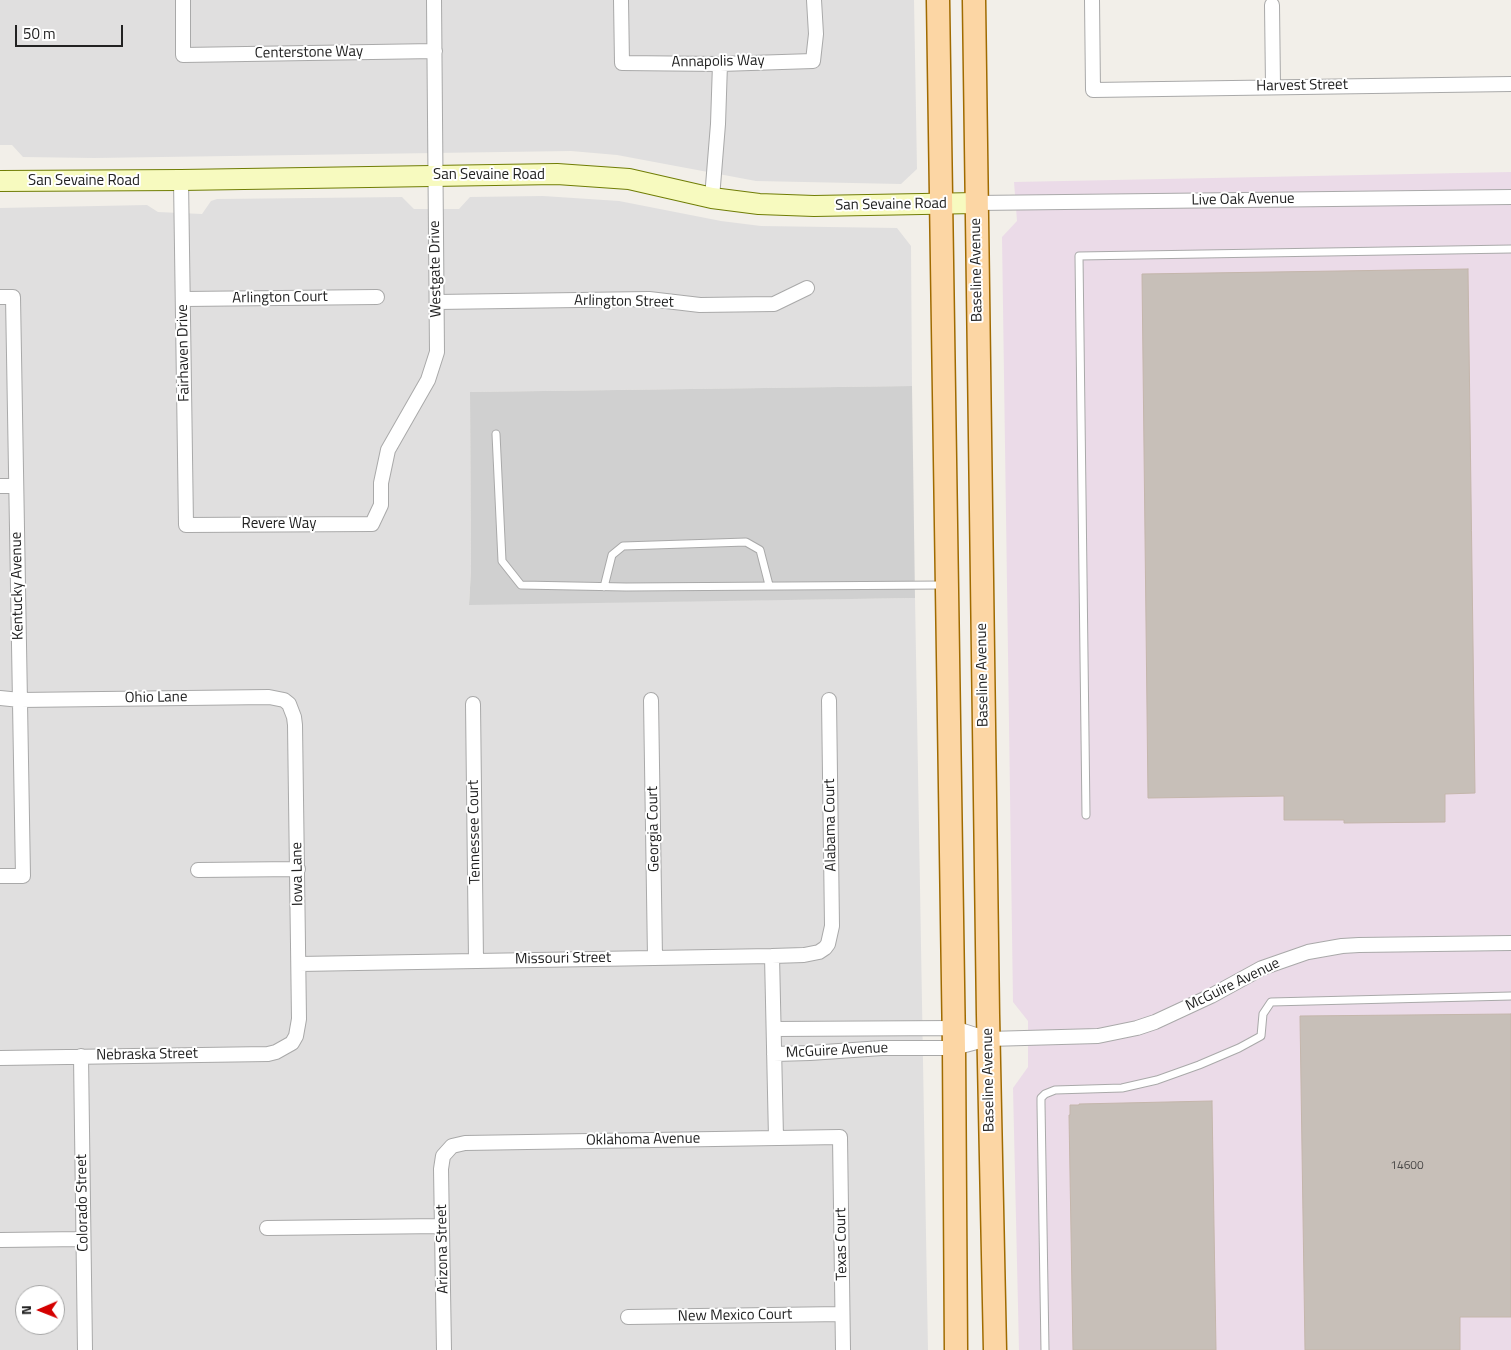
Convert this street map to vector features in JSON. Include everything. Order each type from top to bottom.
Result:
[{"type":"main road","points":[[938,0],[954,1038],[956,1350]]},
{"type":"main road","name":"Baseline Avenue","points":[[974,0],[988,1039],[995,1350]]},
{"type":"street","name":"Centerstone Way","points":[[182,0],[183,55],[435,51]]},
{"type":"street","name":"Westgate Drive","points":[[372,524],[381,505],[381,483],[388,450],[428,380],[437,352],[434,0]]},
{"type":"street","name":"Annapolis Way","points":[[621,0],[622,63],[720,64],[813,61],[816,34],[814,0]]},
{"type":"street","name":"Harvest Street","points":[[1092,0],[1093,90],[1511,84]]},
{"type":"street","points":[[1272,6],[1273,86]]},
{"type":"street","points":[[712,198],[718,124],[720,64]]},
{"type":"street","name":"San Sevaine Road","points":[[0,181],[557,174],[629,180],[712,198],[759,204],[814,206],[976,203]]},
{"type":"street","name":"Fairhaven Drive","points":[[182,180],[186,525]]},
{"type":"street","name":"Live Oak Avenue","points":[[976,203],[1511,197]]},
{"type":"street","name":"Arlington Street","points":[[437,302],[649,299],[700,305],[774,304],[807,288]]},
{"type":"street","name":"Kentucky Avenue","points":[[0,876],[23,876],[16,486],[6,297]]},
{"type":"street","name":"Arlington Court","points":[[184,299],[377,297]]},
{"type":"street","points":[[0,486],[16,486]]},
{"type":"street","name":"Revere Way","points":[[186,525],[372,524]]},
{"type":"street","name":"Ohio Lane","points":[[0,698],[20,700],[269,697],[284,700],[289,704]]},
{"type":"street","name":"Georgia Court","points":[[652,700],[656,958]]},
{"type":"street","name":"Alabama Court","points":[[825,948],[831,937],[832,926],[829,700]]},
{"type":"street","name":"Iowa Lane","points":[[289,704],[295,725],[299,964],[299,1028],[292,1043]]},
{"type":"street","name":"Tennessee Court","points":[[473,704],[476,960]]},
{"type":"street","points":[[198,870],[298,869]]},
{"type":"street","name":"McGuire Avenue","points":[[774,1029],[988,1039],[1098,1036],[1136,1028],[1172,1014],[1276,962],[1325,949],[1359,945],[1511,943]]},
{"type":"street","name":"Missouri Street","points":[[299,964],[772,956],[804,955],[819,952],[825,948]]},
{"type":"street","points":[[772,956],[776,1138]]},
{"type":"street","name":"McGuire Avenue","points":[[774,1054],[882,1048],[954,1038],[988,1039]]},
{"type":"street","name":"Nebraska Street","points":[[0,1058],[268,1054],[276,1052],[292,1043]]},
{"type":"street","name":"Colorado Street","points":[[81,1056],[85,1350]]},
{"type":"street","name":"Oklahoma Avenue","points":[[447,1150],[452,1146],[465,1143],[840,1137]]},
{"type":"street","name":"Texas Court","points":[[840,1137],[843,1350]]},
{"type":"street","name":"Arizona Street","points":[[444,1350],[442,1162],[447,1150]]},
{"type":"street","points":[[267,1228],[442,1226]]},
{"type":"street","points":[[0,1240],[83,1239]]},
{"type":"street","name":"New Mexico Court","points":[[628,1318],[842,1314]]},
{"type":"lane","points":[[1086,814],[1079,256],[1511,249]]},
{"type":"lane","points":[[496,434],[502,561],[521,584],[604,587],[947,585]]},
{"type":"lane","points":[[604,587],[612,555],[624,546],[746,542],[760,550],[769,585]]},
{"type":"lane","points":[[1044,1350],[1041,1098],[1045,1094],[1056,1090],[1122,1088],[1156,1080],[1200,1065],[1261,1036],[1263,1014],[1271,1002],[1511,996]]},
{"type":"shaded area","points":[[0,0],[914,0],[917,169],[901,184],[756,181],[617,155],[571,151],[94,158],[23,157],[12,145],[0,145]]},
{"type":"shaded area","points":[[1511,172],[1511,1350],[1019,1350],[1013,1088],[1028,1067],[1028,1021],[1013,1002],[1002,237],[1017,221],[1014,182]]},
{"type":"shaded area","points":[[543,196],[619,201],[721,221],[761,226],[897,228],[911,246],[912,386],[470,392],[471,570],[469,604],[915,598],[928,1350],[0,1350],[0,208],[147,205],[158,212],[202,214],[211,201],[217,199],[402,197],[414,209],[459,209],[470,197]]},
{"type":"shaded area","points":[[912,386],[915,598],[469,605],[471,570],[470,392]]},
{"type":"building","points":[[1468,269],[1475,793],[1445,794],[1445,822],[1344,823],[1344,820],[1284,820],[1284,796],[1148,798],[1142,274]]},
{"type":"building","points":[[1511,1014],[1511,1317],[1460,1317],[1460,1350],[1305,1350],[1300,1016]]},
{"type":"building","points":[[1212,1101],[1216,1350],[1073,1350],[1070,1105]]}]
